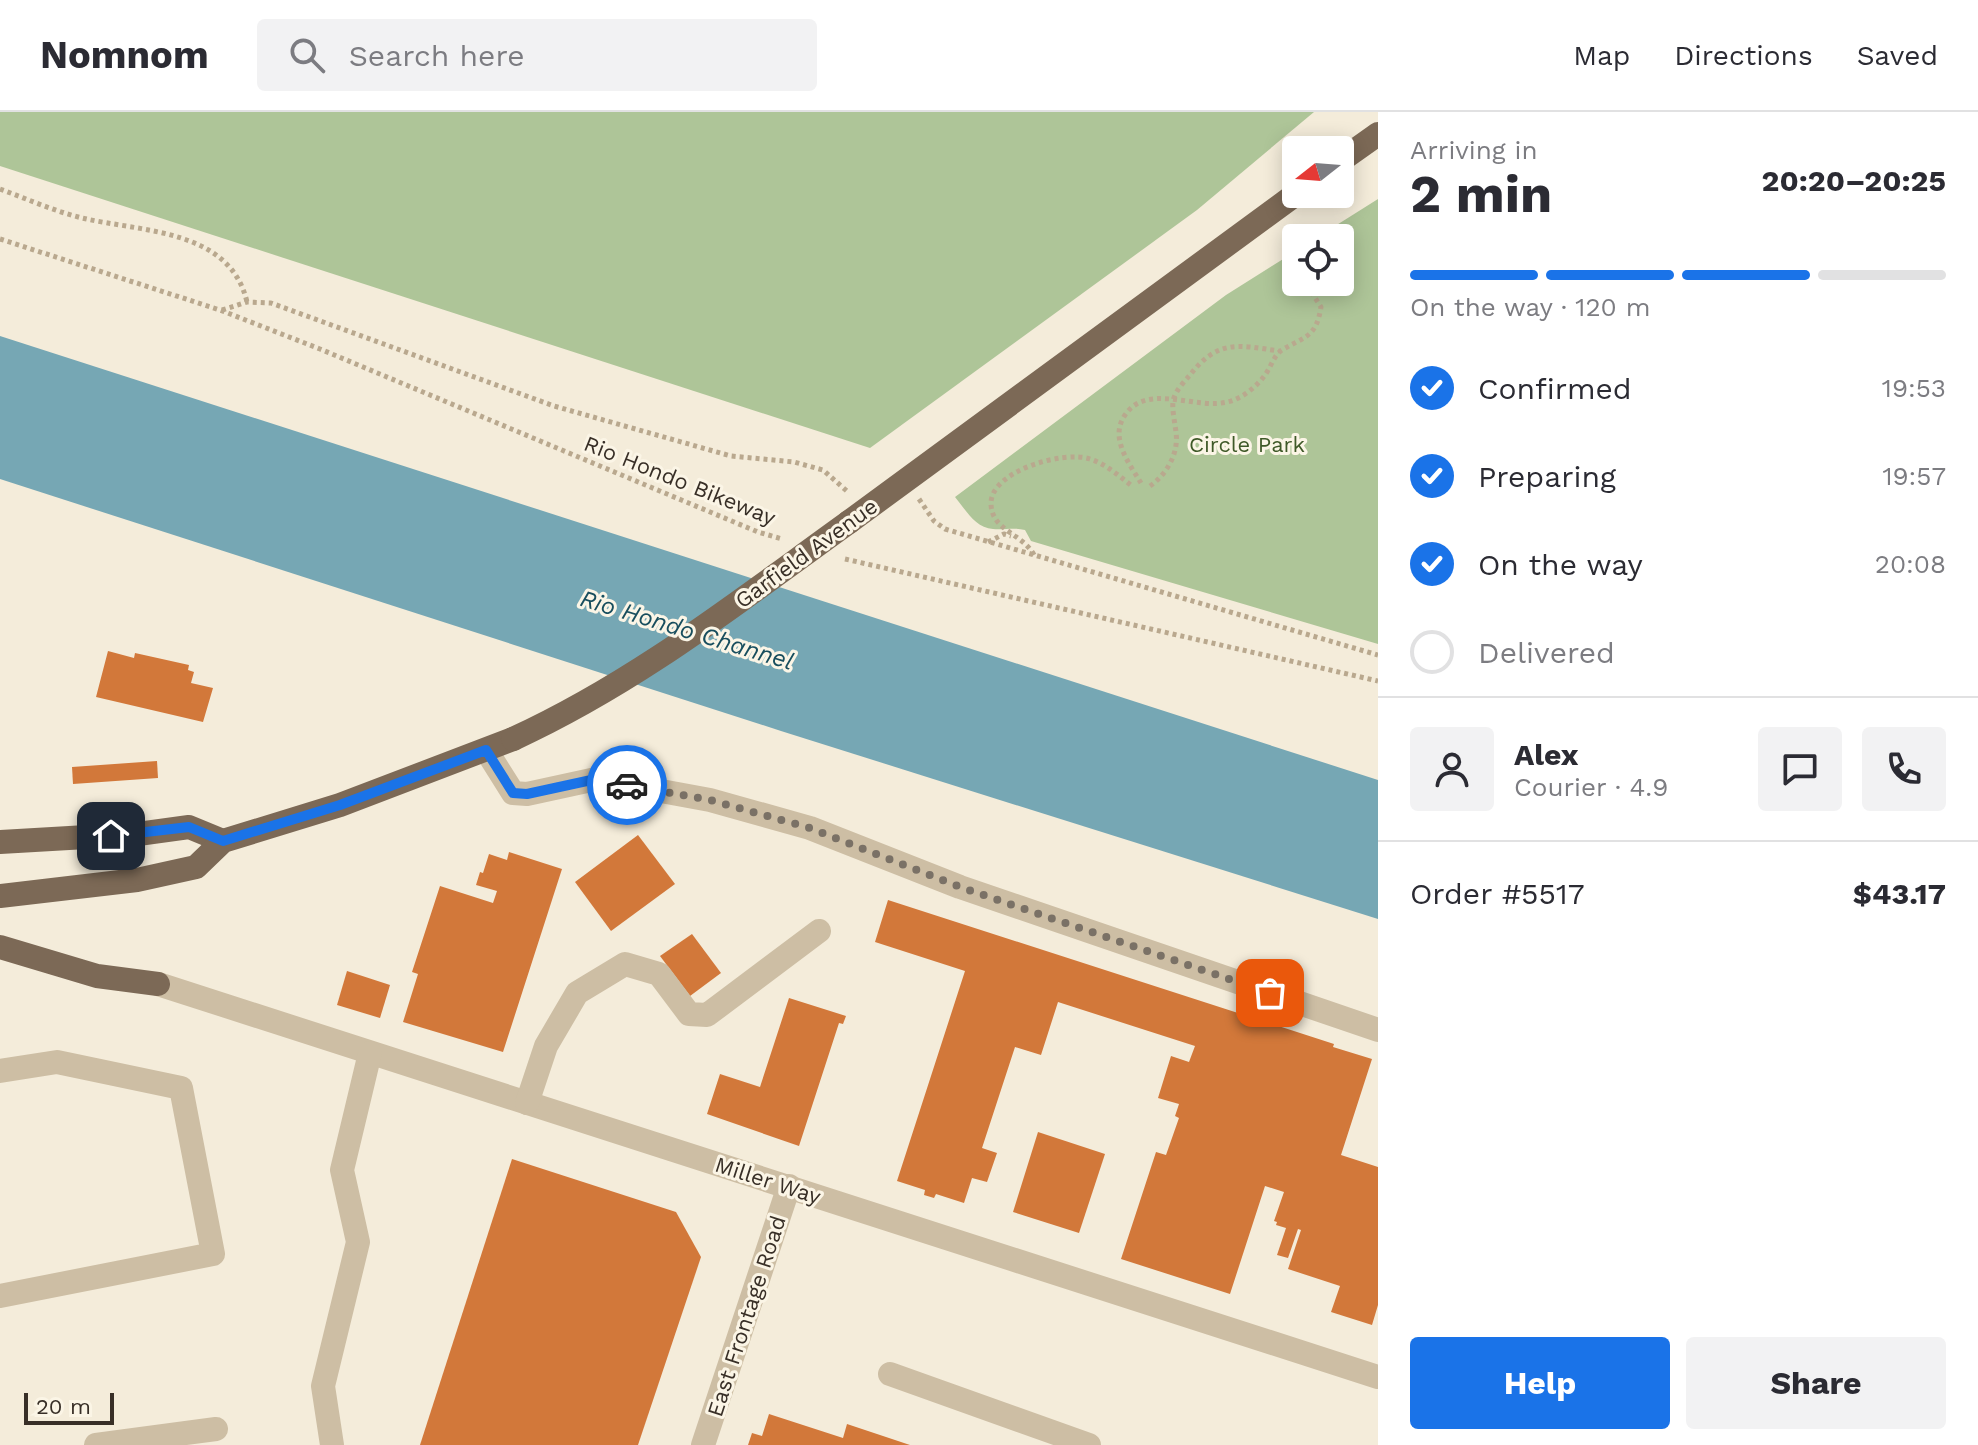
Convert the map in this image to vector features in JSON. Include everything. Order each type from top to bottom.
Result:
[{"type":"main road","points":[[1354,151],[1378,134]]},
{"type":"main road","name":"Garfield Avenue","points":[[0,896],[137,880],[196,867],[223,841],[340,805],[486,750],[578,707],[641,671],[1282,204]]},
{"type":"main road","points":[[0,842],[138,834],[189,827],[223,841]]},
{"type":"main road","points":[[0,947],[97,976],[158,984]]},
{"type":"street","points":[[486,750],[513,793],[527,794],[596,779],[710,800],[810,828],[960,887],[1378,1030]]},
{"type":"street","points":[[527,1103],[546,1046],[577,993],[625,964],[659,974],[689,1014],[707,1015],[819,931]]},
{"type":"street","name":"Miller Way","points":[[158,984],[1378,1377]]},
{"type":"street","points":[[332,1445],[323,1386],[358,1242],[342,1170],[370,1053]]},
{"type":"street","points":[[0,1071],[57,1062],[181,1088],[213,1254],[0,1296]]},
{"type":"street","name":"East Frontage Road","points":[[703,1445],[789,1186]]},
{"type":"street","points":[[890,1374],[1089,1445]]},
{"type":"street","points":[[96,1445],[216,1429]]},
{"type":"path","points":[[0,189],[78,217],[173,235],[197,243],[234,269],[244,287],[247,302]]},
{"type":"path","name":"Rio Hondo Bikeway","points":[[0,239],[220,310],[394,379],[758,532],[788,541]]},
{"type":"path","points":[[1150,486],[1162,477],[1176,449],[1173,400],[1204,358],[1219,349],[1237,345],[1279,351],[1305,339],[1315,330],[1321,307],[1314,296]]},
{"type":"path","name":"Rio Hondo Bikeway","points":[[220,310],[247,302],[271,303],[411,356],[569,410],[731,456],[794,462],[823,470],[858,515]]},
{"type":"path","points":[[1141,483],[1121,447],[1121,424],[1126,414],[1144,400],[1155,398],[1219,404],[1233,400],[1245,394],[1265,375],[1279,351]]},
{"type":"path","points":[[1034,556],[1028,544],[1000,525],[993,515],[993,492],[1003,481],[1023,469],[1068,456],[1088,458],[1132,486]]},
{"type":"path","points":[[907,479],[934,521],[945,529],[1378,655]]},
{"type":"path","points":[[988,542],[1004,534],[1016,537]]},
{"type":"path","points":[[834,555],[864,565],[1378,681]]},
{"type":"green space","points":[[0,112],[1314,112],[1197,210],[870,448],[0,166]]},
{"type":"green space","name":"Circle Park","points":[[1378,199],[1378,644],[1031,541],[1025,530],[987,528],[971,518],[955,497],[1226,295],[1282,260],[1282,296],[1354,296],[1354,224],[1338,224]]},
{"type":"water","name":"Rio Hondo Channel","points":[[0,336],[1378,780],[1378,919],[781,731],[0,479]]},
{"type":"building","points":[[108,651],[134,658],[135,653],[189,665],[188,670],[194,672],[191,683],[213,688],[203,722],[96,697]]},
{"type":"building","points":[[157,761],[158,778],[73,784],[72,767]]},
{"type":"building","points":[[638,835],[675,884],[611,931],[575,882]]},
{"type":"building","points":[[509,852],[562,869],[503,1052],[403,1022],[418,974],[412,972],[440,886],[493,903],[497,891],[476,885],[480,872],[483,873],[489,854],[507,860]]},
{"type":"building","points":[[888,900],[1372,1059],[1341,1155],[1378,1167],[1378,1305],[1372,1325],[1331,1312],[1340,1286],[1288,1269],[1301,1230],[1298,1229],[1288,1258],[1277,1255],[1286,1228],[1276,1225],[1274,1221],[1284,1192],[1265,1186],[1230,1294],[1121,1259],[1156,1152],[1166,1155],[1179,1118],[1175,1116],[1179,1104],[1158,1098],[1171,1056],[1189,1062],[1195,1046],[1058,1002],[1041,1055],[1015,1047],[982,1148],[997,1153],[987,1182],[972,1178],[964,1203],[936,1194],[934,1198],[924,1195],[925,1190],[897,1181],[965,971],[875,942]]},
{"type":"building","points":[[692,934],[721,973],[690,996],[660,956]]},
{"type":"building","points":[[347,971],[390,985],[380,1018],[337,1005]]},
{"type":"building","points":[[789,998],[846,1016],[843,1024],[839,1023],[799,1146],[707,1114],[720,1074],[760,1087]]},
{"type":"building","points":[[1038,1132],[1105,1154],[1079,1233],[1013,1212]]},
{"type":"building","points":[[512,1159],[676,1212],[701,1257],[638,1445],[420,1445]]},
{"type":"building","points":[[769,1414],[843,1438],[847,1424],[910,1445],[748,1445],[752,1433],[762,1436]]},
{"type":"way so far","points":[[627,785],[710,800],[810,828],[960,887],[1270,993]]},
{"type":"route","points":[[111,836],[189,827],[223,841],[340,805],[486,750],[513,793],[527,794],[596,779],[627,785]]}]
